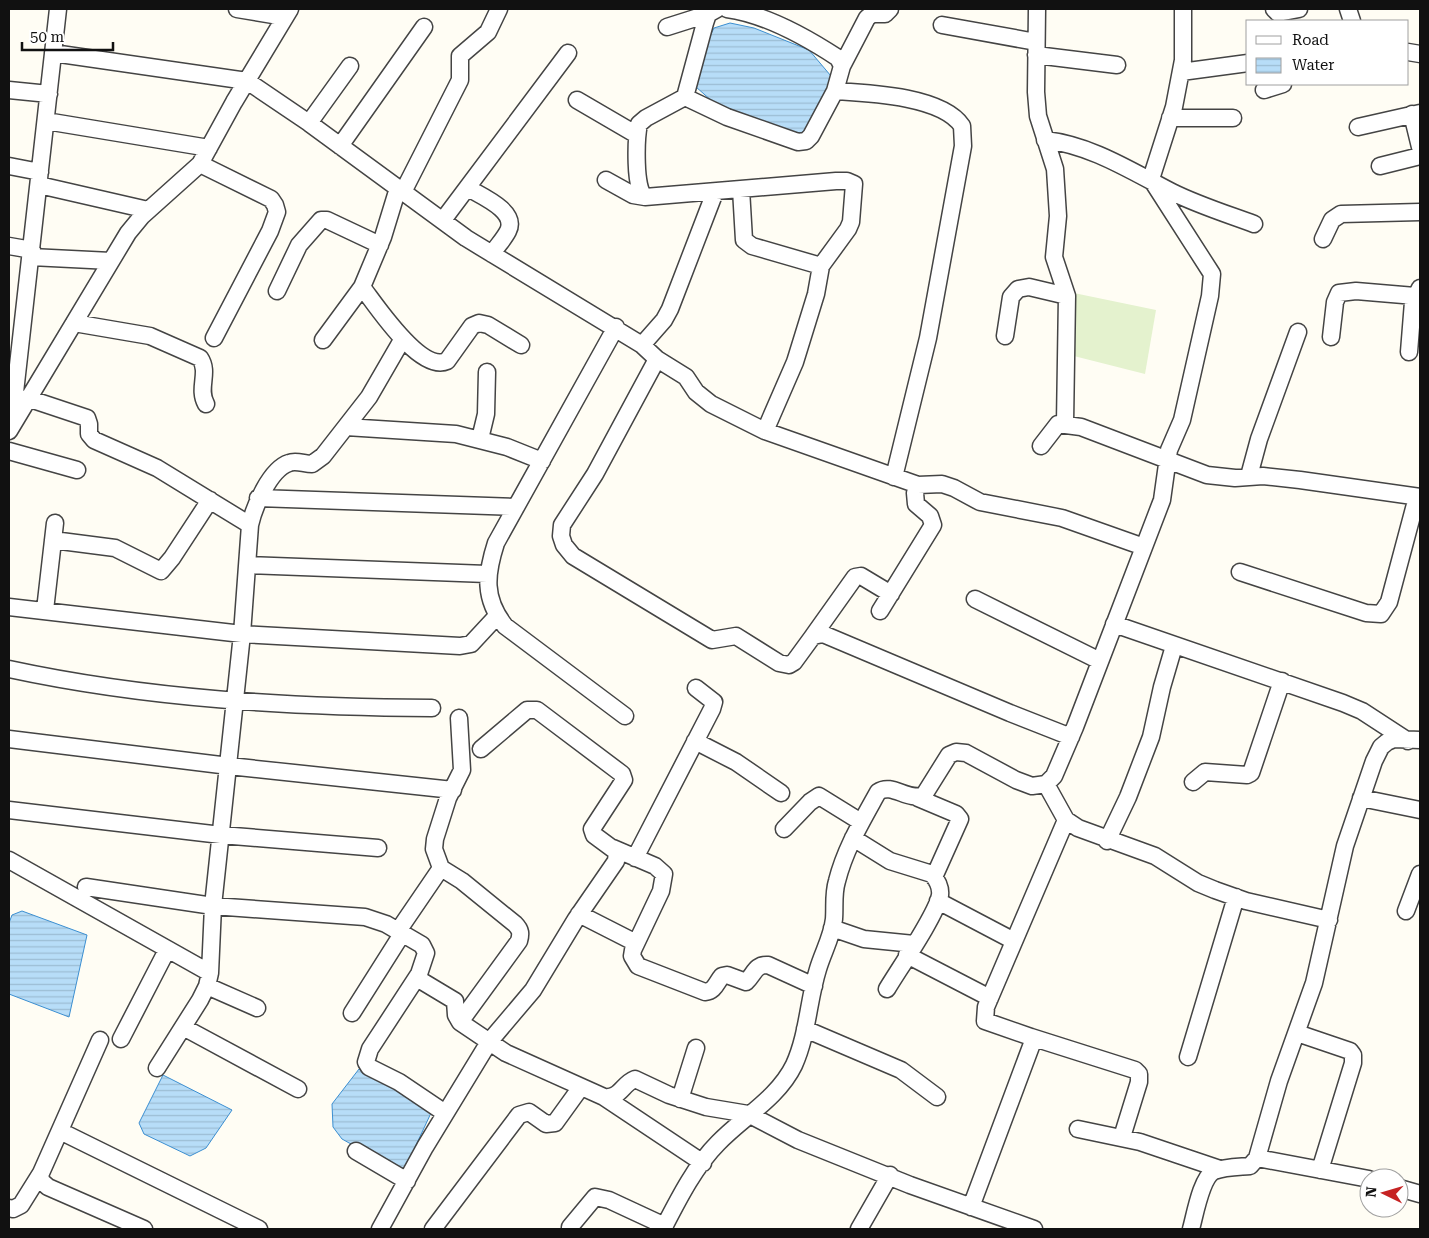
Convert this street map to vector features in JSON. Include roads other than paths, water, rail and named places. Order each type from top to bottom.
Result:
[{"type":"street","points":[[10,430],[16,400],[15,336],[32,254],[53,53],[55,9]]},
{"type":"street","points":[[16,400],[74,323],[128,233],[148,210],[200,164],[288,13],[237,9]]},
{"type":"street","points":[[323,340],[362,287],[400,190],[460,80],[460,56],[488,32],[499,9]]},
{"type":"street","points":[[685,97],[727,116],[798,142],[806,141],[811,136],[835,91],[842,66],[867,18],[867,11],[885,14],[890,9]]},
{"type":"street","points":[[1038,9],[1036,48],[1038,116],[1055,170],[1058,192],[1054,257],[1067,296],[1065,423]]},
{"type":"street","points":[[1151,179],[1170,118],[1181,72],[1183,60],[1183,9]]},
{"type":"street","points":[[1274,9],[1278,14],[1282,14],[1299,9]]},
{"type":"street","points":[[666,27],[715,10],[741,11],[779,26],[829,52],[838,58],[842,66]]},
{"type":"street","points":[[645,197],[639,190],[637,135],[640,122],[685,97],[715,10]]},
{"type":"street","points":[[942,25],[1117,65]]},
{"type":"street","points":[[340,146],[424,27]]},
{"type":"street","points":[[53,53],[247,81],[492,254],[616,327],[642,345],[657,359],[686,377],[696,392],[711,404],[765,431],[918,485],[942,484],[954,488],[980,502],[1062,518],[1144,547]]},
{"type":"street","points":[[443,220],[568,53]]},
{"type":"street","points":[[1181,72],[1246,63]]},
{"type":"street","points":[[309,124],[350,66]]},
{"type":"street","points":[[1264,90],[1281,85]]},
{"type":"street","points":[[9,90],[49,94]]},
{"type":"street","points":[[835,91],[906,98],[958,120],[964,134],[928,338],[894,477]]},
{"type":"street","points":[[577,100],[637,135]]},
{"type":"street","points":[[1358,127],[1416,114],[1420,147]]},
{"type":"street","points":[[1170,118],[1233,118]]},
{"type":"street","points":[[46,121],[209,148]]},
{"type":"street","points":[[1045,140],[1086,150],[1151,179],[1179,195],[1254,224]]},
{"type":"street","points":[[1380,166],[1420,156]]},
{"type":"street","points":[[200,164],[271,199],[276,205],[277,212],[270,232],[214,338]]},
{"type":"street","points":[[9,166],[40,178],[148,210]]},
{"type":"street","points":[[918,798],[929,790],[948,755],[956,752],[966,753],[1016,780],[1032,786],[1046,784],[1054,776],[1071,737],[1162,500],[1169,450],[1182,420],[1210,296],[1212,274],[1151,179]]},
{"type":"street","points":[[606,180],[633,196],[645,197],[836,181],[847,181],[854,184],[853,211],[848,229],[821,266],[816,294],[798,353],[765,431]]},
{"type":"street","points":[[468,188],[504,212],[509,218],[508,231],[492,254]]},
{"type":"street","points":[[741,189],[744,240],[752,246],[821,266]]},
{"type":"street","points":[[642,345],[664,320],[670,309],[715,192]]},
{"type":"street","points":[[1323,239],[1332,220],[1341,214],[1420,212]]},
{"type":"street","points":[[277,291],[299,245],[321,220],[327,220],[380,245]]},
{"type":"street","points":[[9,246],[32,254],[111,262]]},
{"type":"street","points":[[362,287],[402,340],[423,355],[440,363],[447,361],[472,326],[479,323],[488,325],[521,345]]},
{"type":"street","points":[[1004,336],[1011,298],[1018,288],[1029,288],[1067,296]]},
{"type":"street","points":[[1331,337],[1335,302],[1339,293],[1356,291],[1418,292],[1409,352]]},
{"type":"street","points":[[74,323],[150,336],[200,358],[205,371],[201,391],[206,404]]},
{"type":"street","points":[[616,327],[496,543],[487,574],[497,616],[505,626],[625,716]]},
{"type":"street","points":[[1249,476],[1259,439],[1298,332]]},
{"type":"street","points":[[157,1068],[183,1027],[209,980],[213,906],[242,634],[250,525],[258,498],[284,465],[290,462],[312,464],[317,462],[370,397],[402,340]]},
{"type":"street","points":[[657,359],[595,474],[562,525],[561,536],[564,545],[574,556],[712,640],[736,636],[779,662],[789,665],[794,662],[855,576],[861,576],[891,594]]},
{"type":"street","points":[[480,439],[486,414],[487,372]]},
{"type":"street","points":[[16,400],[87,418],[90,424],[89,434],[94,440],[157,468],[250,525]]},
{"type":"street","points":[[1041,446],[1058,424],[1065,423],[1081,427],[1168,462],[1207,475],[1222,478],[1249,476],[1300,480],[1418,497],[1389,602],[1381,614],[1366,613],[1240,572]]},
{"type":"street","points":[[346,427],[456,434],[507,447],[542,461]]},
{"type":"street","points":[[9,451],[77,470]]},
{"type":"street","points":[[880,611],[933,525],[930,516],[916,504],[915,493],[918,485]]},
{"type":"street","points":[[258,498],[516,508]]},
{"type":"street","points":[[53,540],[115,548],[161,572],[210,500]]},
{"type":"street","points":[[45,610],[55,523]]},
{"type":"street","points":[[248,565],[487,574]]},
{"type":"street","points":[[975,599],[1100,661]]},
{"type":"street","points":[[9,607],[242,634],[460,646],[471,644],[497,616]]},
{"type":"street","points":[[1114,624],[1174,646],[1282,681],[1362,711],[1417,740]]},
{"type":"street","points":[[813,636],[818,633],[830,636],[1001,710],[1071,737]]},
{"type":"street","points":[[1107,841],[1128,796],[1151,737],[1162,687],[1174,646]]},
{"type":"street","points":[[9,670],[115,687],[235,701],[341,708],[432,708]]},
{"type":"street","points":[[1193,782],[1204,772],[1247,775],[1251,773],[1282,681]]},
{"type":"street","points":[[635,858],[714,702],[696,688]]},
{"type":"street","points":[[480,749],[527,710],[537,710],[622,774],[624,780],[592,829],[594,835],[613,848],[661,870],[664,883],[636,943],[632,956],[638,966],[704,992],[710,992],[722,976],[726,975],[746,982],[756,968],[761,965],[768,965],[814,986]]},
{"type":"street","points":[[459,718],[463,761],[462,770],[444,808],[434,848],[441,868],[466,884],[508,918],[520,929],[521,935],[519,941],[460,1022]]},
{"type":"street","points":[[9,739],[229,766],[453,790]]},
{"type":"street","points":[[1192,1229],[1205,1179],[1220,1169],[1250,1166],[1257,1158],[1279,1081],[1314,983],[1345,846],[1381,747],[1394,739],[1417,740]]},
{"type":"street","points":[[695,741],[736,762],[781,792]]},
{"type":"street","points":[[1046,784],[1066,820],[1078,828],[1107,841],[1155,856],[1198,883],[1236,897],[1329,920]]},
{"type":"street","points":[[570,1227],[595,1197],[609,1200],[664,1228],[716,1144],[784,1082],[794,1064],[805,1029],[814,986],[832,928],[836,882],[853,838],[878,792],[883,789],[890,789],[918,798],[956,814],[960,819],[934,877]]},
{"type":"street","points":[[784,830],[810,802],[819,796],[861,822]]},
{"type":"street","points":[[1361,798],[1420,810]]},
{"type":"street","points":[[9,810],[221,834],[378,848]]},
{"type":"street","points":[[1066,820],[990,998],[984,1017],[985,1022],[1135,1070],[1139,1074],[1139,1082],[1122,1137]]},
{"type":"street","points":[[853,838],[890,861],[928,872],[934,877],[940,887],[938,902],[887,989]]},
{"type":"street","points":[[380,1229],[445,1114],[489,1042],[533,990],[579,914],[614,866],[617,856],[613,848]]},
{"type":"street","points":[[9,860],[167,950],[209,980],[257,1008]]},
{"type":"street","points":[[352,1013],[441,868]]},
{"type":"street","points":[[1406,911],[1420,874]]},
{"type":"street","points":[[86,887],[213,906],[365,917],[400,932],[425,949],[425,958],[419,974],[366,1056],[366,1062],[369,1067],[399,1082],[445,1114]]},
{"type":"street","points":[[1188,1057],[1236,897]]},
{"type":"street","points":[[938,902],[1014,941]]},
{"type":"street","points":[[579,914],[636,943]]},
{"type":"street","points":[[832,928],[864,939],[910,949],[990,998]]},
{"type":"street","points":[[121,1039],[167,950]]},
{"type":"street","points":[[419,974],[420,980],[455,1001],[456,1015],[460,1022],[489,1042],[522,1061],[604,1097],[703,1163]]},
{"type":"street","points":[[183,1027],[298,1090]]},
{"type":"street","points":[[805,1029],[902,1070],[937,1097]]},
{"type":"street","points":[[1297,1033],[1350,1051],[1353,1055],[1353,1063],[1320,1170]]},
{"type":"street","points":[[971,1207],[1033,1046],[1032,1037]]},
{"type":"street","points":[[9,1208],[13,1209],[21,1205],[41,1174],[100,1040]]},
{"type":"street","points":[[680,1099],[696,1048]]},
{"type":"street","points":[[604,1097],[611,1098],[618,1095],[629,1081],[635,1079],[706,1108],[748,1114],[798,1140],[971,1207],[1004,1224],[1034,1229]]},
{"type":"street","points":[[433,1229],[519,1115],[528,1112],[546,1124],[555,1123],[581,1087]]},
{"type":"street","points":[[1078,1129],[1122,1137],[1220,1169]]},
{"type":"street","points":[[60,1131],[259,1229]]},
{"type":"street","points":[[356,1151],[407,1181]]},
{"type":"street","points":[[1257,1158],[1359,1177]]},
{"type":"street","points":[[41,1174],[40,1180],[44,1185],[144,1229]]},
{"type":"street","points":[[859,1229],[890,1175]]},
{"type":"water","points":[[730,23],[754,28],[809,50],[831,76],[822,110],[813,122],[798,136],[721,109],[696,87],[699,58],[714,28]]},
{"type":"water","points":[[22,911],[87,935],[69,1017],[9,994],[9,923],[12,915]]},
{"type":"water","points":[[359,1069],[379,1076],[431,1113],[403,1173],[342,1139],[333,1127],[332,1104]]},
{"type":"water","points":[[163,1075],[232,1110],[206,1148],[190,1156],[144,1134],[139,1123]]}]
